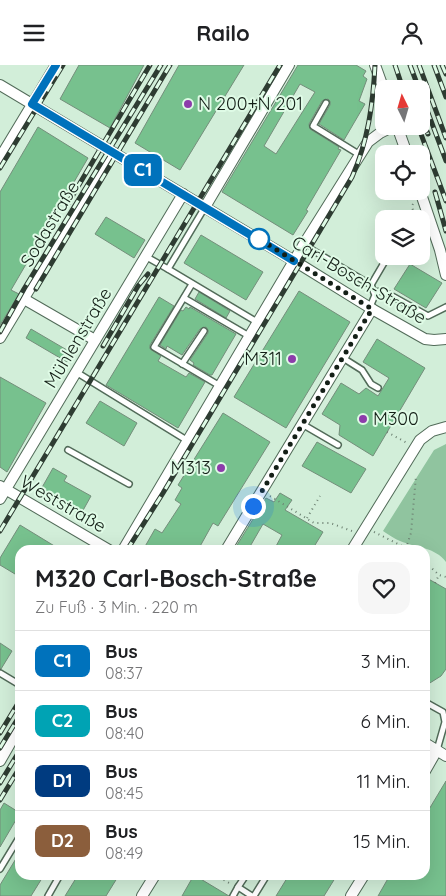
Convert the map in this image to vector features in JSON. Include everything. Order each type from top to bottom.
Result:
[{"type":"street","points":[[0,158],[56,65]]},
{"type":"street","points":[[205,207],[289,65]]},
{"type":"street","points":[[375,65],[380,80]]},
{"type":"street","name":"Carl-Bosch-Straße","points":[[0,85],[425,339],[446,339]]},
{"type":"street","points":[[126,545],[304,244],[360,155],[372,138],[378,135]]},
{"type":"street","name":"Sodastraße","points":[[0,338],[112,152]]},
{"type":"street","name":"Mühlenstraße","points":[[2,491],[183,194]]},
{"type":"street","points":[[423,200],[440,250],[446,275]]},
{"type":"street","points":[[24,299],[95,340]]},
{"type":"street","points":[[229,545],[371,308]]},
{"type":"street","points":[[355,545],[420,440],[432,431],[446,427]]},
{"type":"street","name":"Weststraße","points":[[2,491],[100,545]]},
{"type":"street","points":[[0,761],[5,746],[15,733]]},
{"type":"street","points":[[430,746],[441,753],[430,765]]},
{"type":"street","points":[[142,896],[152,880]]},
{"type":"street","points":[[352,896],[361,880]]},
{"type":"lane","points":[[326,103],[313,126],[360,155]]},
{"type":"lane","points":[[168,269],[205,207]]},
{"type":"lane","points":[[304,244],[371,285],[374,292],[371,308]]},
{"type":"lane","points":[[145,257],[258,323]]},
{"type":"lane","points":[[371,285],[383,265]]},
{"type":"lane","points":[[192,284],[154,347],[220,386]]},
{"type":"lane","points":[[374,292],[383,291],[428,316],[446,307]]},
{"type":"lane","points":[[184,298],[249,337]]},
{"type":"lane","points":[[182,364],[204,331]]},
{"type":"lane","points":[[342,358],[362,370],[371,384],[378,388]]},
{"type":"lane","points":[[76,372],[188,441]]},
{"type":"lane","points":[[302,424],[338,445]]},
{"type":"lane","points":[[68,450],[129,484]]},
{"type":"lane","points":[[0,673],[15,682]]},
{"type":"lane","points":[[430,705],[443,712],[445,722],[441,753]]},
{"type":"lane","points":[[0,869],[15,844]]},
{"type":"lane","points":[[48,896],[57,880]]},
{"type":"lane","points":[[233,896],[243,880]]},
{"type":"lane","points":[[238,887],[253,896],[263,880]]},
{"type":"path","points":[[412,206],[413,210]]},
{"type":"path","points":[[387,433],[395,437]]},
{"type":"path","points":[[408,545],[411,533],[416,476]]},
{"type":"path","points":[[262,491],[314,523],[330,523],[363,532],[397,545]]},
{"type":"path","points":[[308,519],[320,496]]},
{"type":"path","points":[[430,567],[439,575],[446,577]]},
{"type":"path","points":[[435,583],[439,575]]},
{"type":"green space","points":[[446,444],[446,562],[437,553],[430,551],[430,545],[412,545],[400,541],[383,531],[434,450]]},
{"type":"building","points":[[79,65],[144,65],[110,128],[60,99]]},
{"type":"building","name":"N 200+N 201","points":[[179,65],[244,65],[180,170],[135,143]]},
{"type":"building","points":[[298,65],[356,65],[366,71],[363,76],[367,79],[359,101],[365,104],[344,140],[319,124],[330,105],[328,99],[322,101],[309,124],[310,129],[341,150],[293,235],[222,192]],"holes":[[[300,84],[315,92],[276,154],[264,146]]]},
{"type":"building","points":[[38,127],[88,158],[11,290],[19,294],[0,325],[0,192]]},
{"type":"building","points":[[106,217],[145,240],[134,258],[95,234]]},
{"type":"building","points":[[201,235],[263,272],[246,300],[184,263]]},
{"type":"building","points":[[409,265],[442,283],[426,308],[394,289]]},
{"type":"building","name":"M311","points":[[299,291],[350,322],[286,428],[234,397]]},
{"type":"building","points":[[199,292],[230,311],[226,318],[195,299]]},
{"type":"building","points":[[159,297],[174,306],[150,345],[150,349],[161,356],[158,361],[186,377],[189,373],[205,382],[178,428],[106,385]]},
{"type":"building","points":[[186,307],[189,309],[190,307],[236,334],[212,375],[193,365],[194,363],[190,360],[208,333],[206,327],[200,329],[182,355],[167,346],[166,349],[160,345],[181,310],[183,311]]},
{"type":"building","points":[[31,329],[72,353],[67,362],[26,338]]},
{"type":"building","name":"M300","points":[[377,339],[425,368],[373,456],[339,435],[340,425],[322,414],[341,383],[359,394],[366,388],[378,396],[389,378],[363,362]]},
{"type":"building","points":[[0,377],[46,403],[7,472],[0,467]]},
{"type":"building","points":[[100,401],[137,423],[124,446],[86,423]]},
{"type":"building","name":"M313","points":[[223,413],[270,442],[218,526],[213,523],[201,545],[146,545],[155,529],[162,533],[181,504],[175,500],[182,488],[178,485]]},
{"type":"building","points":[[317,442],[366,469],[351,493],[302,466]]},
{"type":"building","points":[[53,468],[67,476],[64,481],[91,496],[81,514],[40,491]]},
{"type":"building","points":[[280,493],[292,500],[285,510],[323,532],[315,545],[277,545],[282,535],[263,524],[251,545],[237,545],[266,498],[274,502]]},
{"type":"building","points":[[20,525],[53,545],[15,545],[15,574],[0,565],[0,558]]},
{"type":"building","points":[[430,580],[446,589],[446,669],[441,676],[430,683]]},
{"type":"building","points":[[0,643],[12,651],[1,669],[0,669]]},
{"type":"building","points":[[446,781],[446,896],[378,896],[387,880],[430,880],[430,808]]},
{"type":"building","points":[[4,803],[15,810],[15,822],[0,847],[0,810]]},
{"type":"building","points":[[15,860],[15,880],[41,880],[31,896],[0,896],[0,885]]},
{"type":"building","points":[[75,880],[116,880],[106,896],[65,896]]},
{"type":"building","points":[[191,880],[202,880],[229,896],[182,896]]},
{"type":"building","points":[[286,880],[334,880],[324,896],[276,896]]},
{"type":"railway","points":[[0,168],[63,65]]},
{"type":"railway","points":[[67,205],[150,65]]},
{"type":"railway","points":[[0,332],[24,289],[161,65]]},
{"type":"railway","points":[[36,289],[170,65]]},
{"type":"railway","points":[[0,531],[280,65]]},
{"type":"railway","points":[[130,545],[352,177],[358,163],[369,122],[375,65]]},
{"type":"railway","points":[[395,65],[400,80]]},
{"type":"railway","points":[[410,65],[416,80]]},
{"type":"railway","points":[[419,65],[446,138]]},
{"type":"railway","points":[[434,65],[446,97]]},
{"type":"railway","points":[[442,65],[446,74]]},
{"type":"railway","points":[[430,118],[446,161]]},
{"type":"railway","points":[[421,135],[446,201]]},
{"type":"railway","points":[[435,192],[446,231]]},
{"type":"railway","points":[[103,346],[138,286],[148,274]]},
{"type":"railway","points":[[0,733],[15,708]]},
{"type":"railway","points":[[0,748],[15,723]]},
{"type":"railway","points":[[0,783],[15,758]]},
{"type":"railway","points":[[0,800],[15,775]]},
{"type":"bus line","name":"C1","points":[[56,65],[32,104],[294,261]]},
{"type":"place","name":"N 200+N 201","points":[[188,104]]},
{"type":"place","name":"M311","points":[[292,359]]},
{"type":"place","name":"M300","points":[[363,419]]},
{"type":"place","name":"M313","points":[[221,468]]},
{"type":"route","points":[[253,506],[372,309],[259,239]]}]
